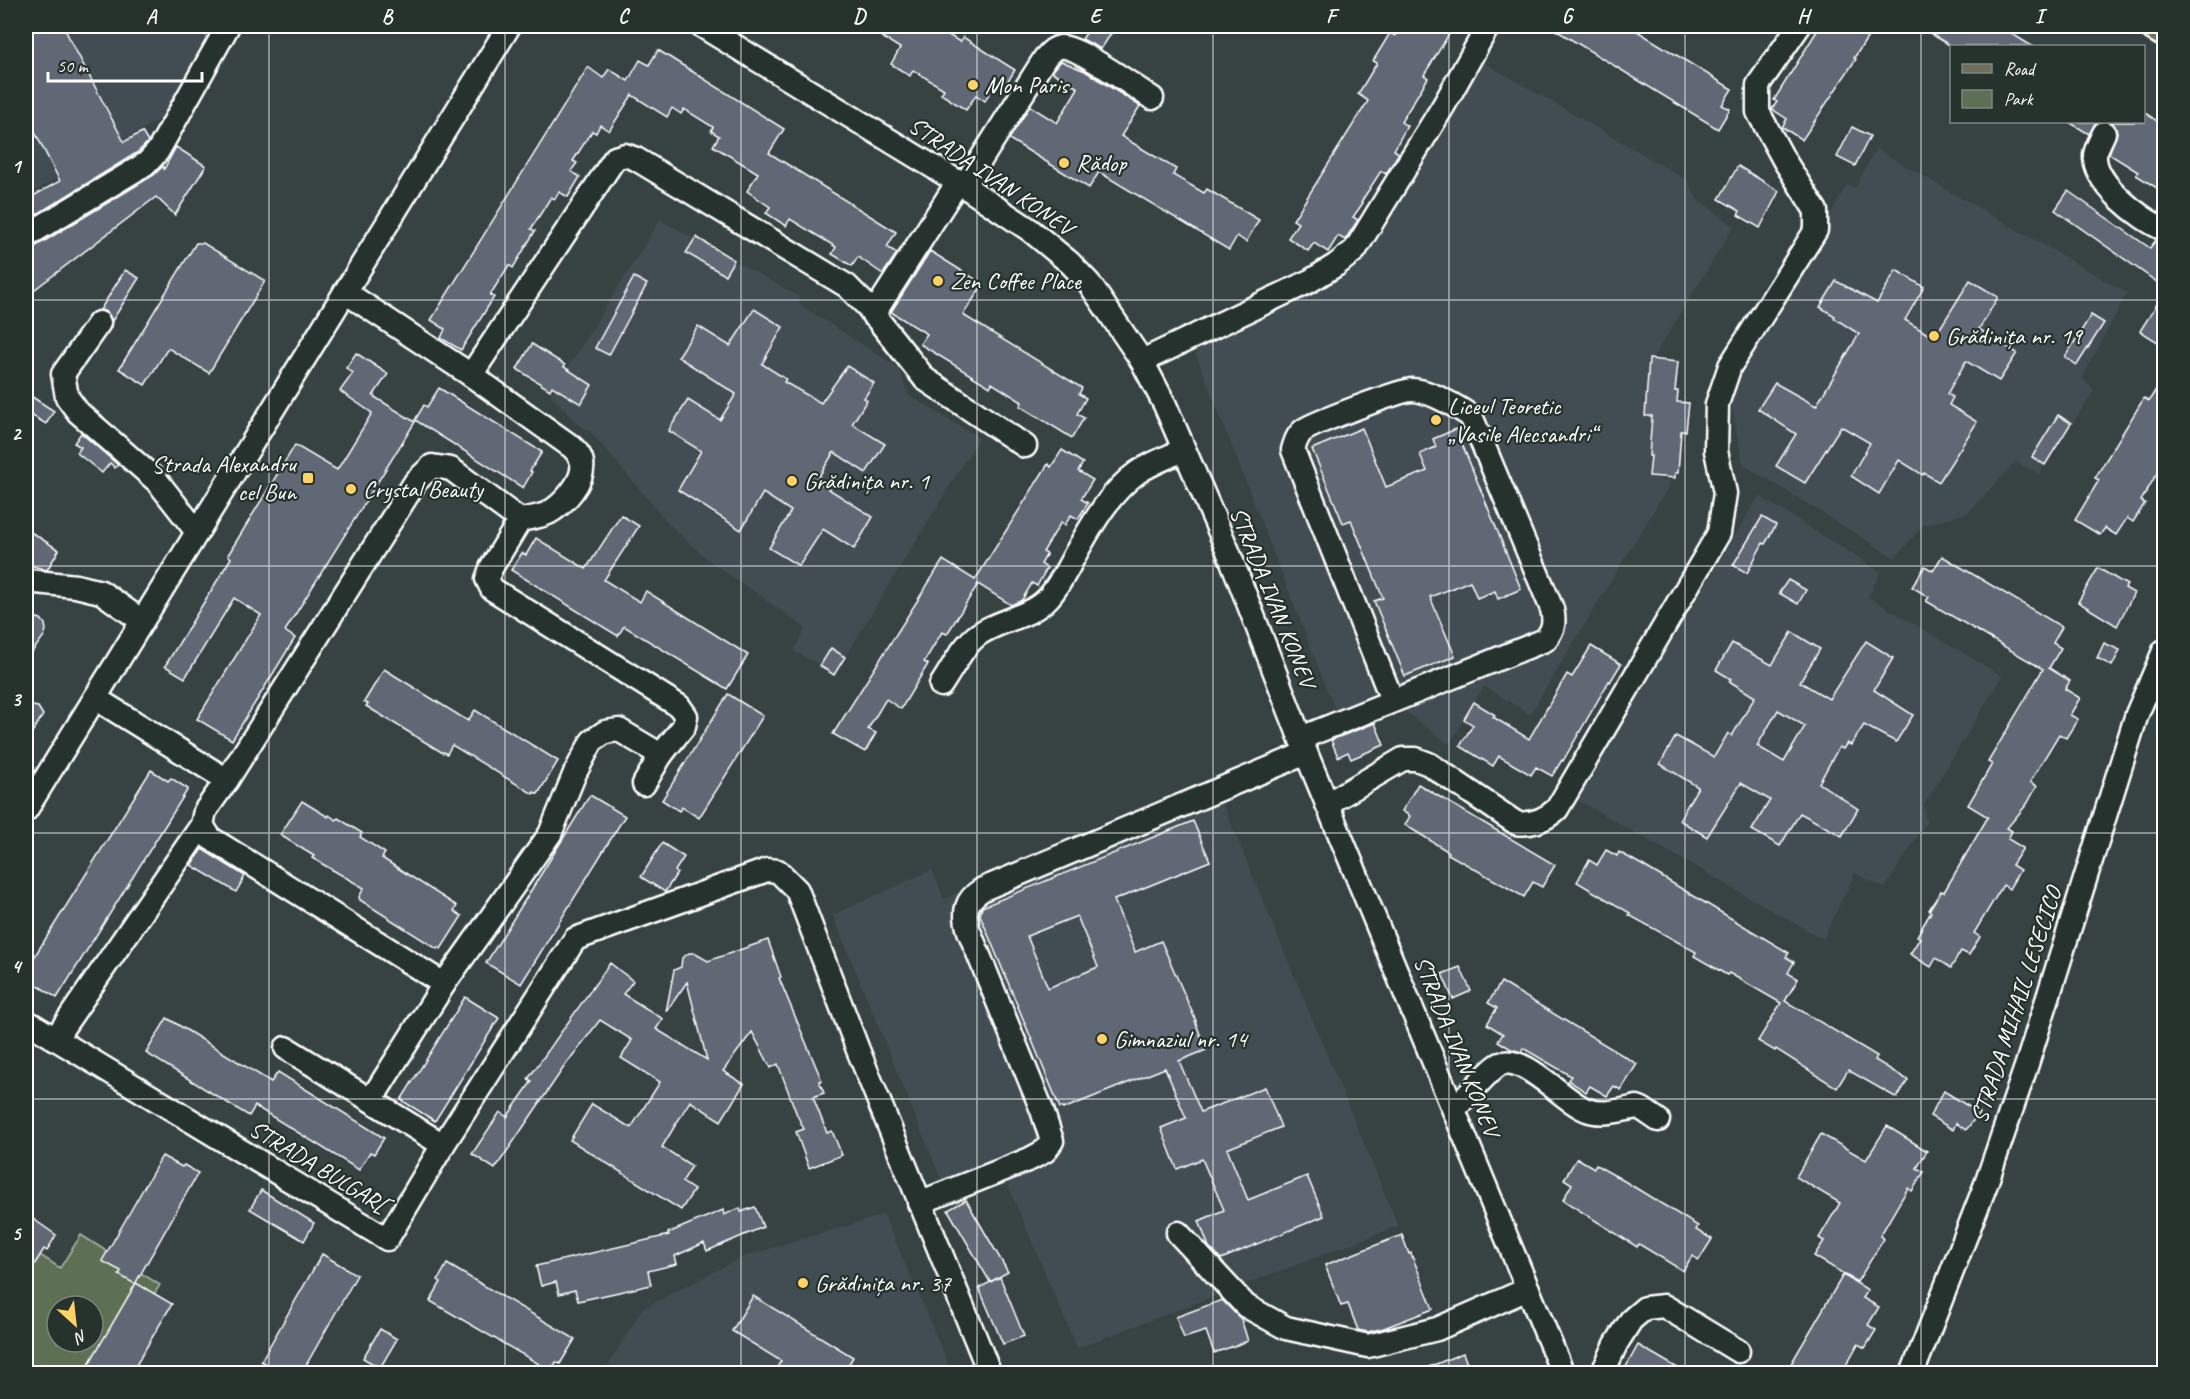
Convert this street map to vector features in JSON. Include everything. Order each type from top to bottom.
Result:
[{"type":"main road","points":[[2154,26],[2164,32]]},
{"type":"street","points":[[26,236],[147,163],[158,151],[228,26]]},
{"type":"street","points":[[26,810],[509,26]]},
{"type":"street","name":"STRADA IVAN KONEV","points":[[702,26],[961,184],[1030,230],[1070,263],[1089,283],[1142,361],[1165,405],[1227,551],[1327,804],[1563,1374]]},
{"type":"street","points":[[1327,804],[1363,784],[1390,765],[1402,759],[1416,759],[1429,764],[1516,823],[1527,824],[1549,817],[1557,809],[1719,533],[1725,493],[1716,451],[1717,404],[1730,366],[1816,230],[1816,212],[1758,112],[1758,86],[1799,26]]},
{"type":"street","points":[[1142,361],[1310,281],[1348,257],[1361,242],[1393,190],[1487,28]]},
{"type":"street","points":[[873,315],[1053,49],[1061,46],[1076,50],[1152,98]]},
{"type":"street","points":[[2104,133],[2095,156],[2103,181],[2114,194],[2153,224],[2164,229]]},
{"type":"street","points":[[471,375],[615,158],[625,155],[636,159],[847,286],[858,296],[925,379],[1025,446]]},
{"type":"street","points":[[345,292],[471,375],[572,447],[581,460],[583,466],[577,483],[559,505],[549,512],[520,520],[491,568],[487,579],[492,589],[679,706],[686,716],[684,726],[661,755],[644,784]]},
{"type":"street","points":[[99,323],[63,374],[67,397],[78,412],[158,482],[197,532]]},
{"type":"street","points":[[919,1203],[1030,1159],[1045,1151],[1052,1141],[1042,1110],[969,931],[965,910],[973,895],[1304,746],[1392,700],[1545,640],[1553,628],[1552,609],[1471,416],[1441,400],[1412,390],[1388,396],[1304,430],[1295,442],[1293,450],[1392,700]]},
{"type":"street","points":[[941,685],[970,641],[977,635],[1033,611],[1049,597],[1094,522],[1125,482],[1153,464],[1183,450]]},
{"type":"street","points":[[55,1039],[202,825],[205,810],[227,780],[416,481],[432,466],[451,470],[520,520]]},
{"type":"street","points":[[26,581],[76,586],[101,592],[142,621]]},
{"type":"street","name":"STRADA MIHAIL LESECICO","points":[[1912,1374],[1986,1184],[2027,1064],[2137,714],[2164,651]]},
{"type":"street","points":[[95,698],[227,780]]},
{"type":"street","points":[[371,1100],[444,984],[550,834],[575,773],[592,741],[605,732],[619,730],[661,755]]},
{"type":"street","points":[[202,825],[210,838],[444,984]]},
{"type":"street","name":"STRADA BULGAR[","points":[[26,1021],[387,1239],[443,1145],[575,939],[767,870],[778,871],[797,890],[919,1203],[990,1374]]},
{"type":"street","points":[[286,1048],[443,1145]]},
{"type":"street","points":[[1454,1110],[1496,1066],[1509,1062],[1522,1066],[1584,1110],[1600,1113],[1637,1107],[1658,1120]]},
{"type":"street","points":[[1178,1233],[1246,1306],[1286,1328],[1368,1346],[1437,1329],[1528,1289]]},
{"type":"street","points":[[1602,1374],[1616,1344],[1631,1320],[1645,1308],[1664,1306],[1738,1351]]},
{"type":"shaded area","points":[[26,26],[219,26],[169,114],[26,196]]},
{"type":"shaded area","name":"Liceul Teoretic „Vasile Alecsandri“","points":[[1478,59],[1687,180],[1698,200],[1734,226],[1651,361],[1650,478],[1671,482],[1530,714],[1484,686],[1449,744],[1398,706],[1338,717],[1190,339],[1354,262]]},
{"type":"shaded area","name":"Grădinița nr. 19","points":[[1876,149],[2127,293],[2082,378],[2094,391],[2039,474],[2015,462],[1969,512],[1922,526],[1895,558],[1743,464],[1730,396],[1847,185],[1855,188]]},
{"type":"shaded area","name":"Grădinița nr. 1","points":[[660,220],[798,296],[800,305],[899,368],[908,395],[979,438],[835,673],[794,651],[806,628],[707,559],[670,525],[591,432],[577,423],[551,395]]},
{"type":"shaded area","points":[[1759,496],[1881,572],[1868,597],[2002,676],[1924,805],[1926,822],[1885,888],[1855,873],[1823,939],[1576,799]]},
{"type":"shaded area","name":"Gimnaziul nr. 14","points":[[1214,783],[1398,1226],[1077,1348],[999,1164],[943,1184],[833,915],[932,870],[944,899]]},
{"type":"shaded area","name":"Grădinița nr. 37","points":[[884,1215],[952,1373],[603,1374],[642,1309],[745,1256]]},
{"type":"green space","points":[[81,1235],[160,1285],[103,1373],[26,1373],[26,1246],[60,1268]]},
{"type":"building","points":[[26,26],[63,26],[124,142],[142,132],[148,142],[138,152],[26,221],[26,200],[60,181],[26,115]]},
{"type":"building","points":[[864,26],[933,26],[960,42],[963,37],[1015,70],[1002,91],[994,85],[985,101],[976,95],[966,110],[941,94],[944,89],[913,70],[910,76],[891,64],[900,48]]},
{"type":"building","points":[[1091,26],[1116,26],[1101,49],[1082,39]]},
{"type":"building","points":[[1401,26],[1454,26],[1424,75],[1428,78],[1401,122],[1407,126],[1394,150],[1399,153],[1386,174],[1381,171],[1361,202],[1363,203],[1353,217],[1358,220],[1345,240],[1338,236],[1328,252],[1314,243],[1308,251],[1288,238],[1298,223],[1293,220],[1368,101],[1358,94],[1377,63],[1373,61],[1390,33],[1395,36]]},
{"type":"building","points":[[1549,26],[1629,26],[1732,89],[1722,105],[1730,109],[1718,129]]},
{"type":"building","points":[[1820,26],[1875,26],[1802,140],[1782,127],[1787,119],[1772,109],[1777,102],[1774,100]]},
{"type":"building","points":[[1918,26],[2005,26],[2014,31],[2012,34],[2030,45],[1950,45]]},
{"type":"building","points":[[658,50],[784,129],[769,153],[896,232],[887,247],[897,253],[883,274],[858,257],[852,266],[832,254],[836,247],[790,219],[786,226],[766,213],[770,207],[747,191],[758,173],[713,146],[719,136],[711,131],[713,127],[684,109],[681,114],[672,108],[667,117],[632,95],[609,131],[600,125],[596,133],[592,131],[573,161],[577,163],[571,171],[580,177],[568,197],[559,192],[555,199],[551,197],[531,229],[535,231],[513,268],[509,265],[490,295],[494,297],[461,350],[441,338],[445,329],[431,320],[588,67],[603,78],[609,69],[628,81],[640,60],[649,65]]},
{"type":"building","points":[[1061,61],[1085,71],[1140,106],[1121,136],[1176,169],[1173,175],[1204,193],[1207,189],[1259,220],[1246,242],[1237,236],[1229,250],[1099,172],[1089,188],[1009,139],[1030,106],[1057,123],[1078,88],[1052,72]]},
{"type":"building","points":[[2145,113],[2164,126],[2164,176],[2157,188],[2136,175],[2138,172],[2109,154],[2117,132],[2112,123],[2145,123]]},
{"type":"building","points":[[2071,123],[2096,123],[2089,134]]},
{"type":"building","points":[[1852,127],[1870,136],[1855,166],[1837,157]]},
{"type":"building","points":[[176,147],[206,166],[175,215],[156,197],[26,296],[26,249],[33,248],[154,175],[163,166],[164,169]]},
{"type":"building","points":[[1738,166],[1779,191],[1760,228],[1738,215],[1740,211],[1719,199]]},
{"type":"building","points":[[2068,191],[2150,248],[2156,240],[2164,242],[2164,287],[2055,210]]},
{"type":"building","points":[[696,237],[734,260],[725,275],[686,253]]},
{"type":"building","points":[[196,243],[203,243],[265,281],[209,373],[168,348],[145,385],[119,369]]},
{"type":"building","points":[[930,251],[983,284],[963,315],[1082,388],[1079,394],[1086,398],[1077,414],[1084,418],[1072,438],[1020,406],[1022,402],[992,383],[990,387],[920,344],[927,334],[891,312]]},
{"type":"building","points":[[125,270],[139,278],[112,321],[107,312],[100,310]]},
{"type":"building","points":[[1896,270],[1924,287],[1905,320],[1934,338],[1970,280],[1998,297],[1979,329],[2017,353],[1999,381],[1966,361],[1947,394],[1953,397],[1949,405],[1977,422],[1939,482],[1899,460],[1879,494],[1851,476],[1870,443],[1841,426],[1805,483],[1776,466],[1796,434],[1758,409],[1775,383],[1816,406],[1859,334],[1820,307],[1836,281],[1877,303]]},
{"type":"building","points":[[634,277],[647,284],[609,355],[595,348]]},
{"type":"building","points":[[2164,293],[2164,346],[2140,331]]},
{"type":"building","points":[[754,309],[783,327],[762,364],[786,379],[784,382],[821,403],[847,366],[874,383],[864,398],[867,400],[852,424],[885,444],[866,473],[834,452],[816,481],[873,517],[854,549],[823,529],[799,566],[769,548],[791,511],[763,493],[741,530],[678,490],[701,451],[669,431],[670,428],[688,400],[720,420],[736,394],[678,357],[698,326],[730,346]]},
{"type":"building","points":[[2091,315],[2104,323],[2077,365],[2065,357]]},
{"type":"building","points":[[532,344],[592,385],[581,404],[552,386],[550,390],[517,369]]},
{"type":"building","points":[[356,353],[388,374],[373,396],[415,422],[285,631],[295,638],[232,740],[197,719],[261,615],[234,598],[185,678],[165,666],[231,558],[228,555],[295,445],[337,470],[372,413],[340,391],[353,373],[346,368]]},
{"type":"building","points":[[1649,359],[1678,362],[1675,391],[1678,391],[1677,402],[1689,403],[1686,431],[1681,431],[1678,473],[1675,473],[1675,478],[1649,476],[1652,416],[1645,416]]},
{"type":"building","points":[[2164,376],[2164,461],[2141,501],[2145,503],[2133,522],[2127,518],[2116,535],[2105,528],[2100,535],[2075,520],[2099,480],[2095,478],[2144,398],[2149,401]]},
{"type":"building","points":[[439,388],[542,452],[523,488],[415,420]]},
{"type":"building","points":[[26,393],[54,411],[46,424],[26,412]]},
{"type":"building","points":[[2058,415],[2071,423],[2045,465],[2032,457]]},
{"type":"building","points":[[1362,428],[1386,487],[1427,471],[1420,454],[1436,447],[1433,439],[1456,429],[1521,589],[1498,599],[1495,591],[1477,598],[1470,581],[1430,597],[1455,656],[1405,676],[1374,601],[1383,598],[1351,520],[1343,523],[1312,449]]},
{"type":"building","points":[[81,433],[118,465],[115,468],[110,463],[102,473],[77,453],[81,447],[74,443]]},
{"type":"building","points":[[1062,450],[1083,463],[1078,471],[1093,480],[1081,499],[1088,503],[1078,519],[1071,515],[1065,525],[1061,522],[1043,552],[1047,554],[1041,564],[1047,568],[1037,586],[1032,583],[1022,600],[1011,605],[978,584],[947,634],[942,632],[924,662],[928,664],[901,709],[886,699],[868,729],[876,733],[865,752],[833,734],[943,560],[975,580],[1048,464],[1051,467]]},
{"type":"building","points":[[621,515],[639,526],[604,580],[640,602],[646,591],[748,655],[727,689],[624,626],[618,636],[511,570],[522,553],[526,555],[536,538],[586,569]]},
{"type":"building","points":[[1762,517],[1776,525],[1765,544],[1763,543],[1747,573],[1733,565]]},
{"type":"building","points":[[26,529],[59,550],[47,570],[26,564]]},
{"type":"building","points":[[1942,556],[2062,627],[2053,643],[2061,648],[2049,668],[2070,681],[2065,689],[2080,698],[2070,715],[2078,719],[2066,738],[2059,734],[2030,782],[2037,786],[2027,804],[2007,828],[2012,831],[2008,839],[2023,848],[2012,865],[2020,870],[2009,889],[2003,885],[1974,933],[1980,937],[1969,955],[1961,951],[1951,968],[1936,958],[1931,967],[1910,954],[1920,938],[1917,936],[1931,912],[1929,910],[1941,891],[1944,892],[1988,817],[1968,805],[1992,764],[1988,762],[2043,669],[1926,601],[1929,597],[1912,587],[1925,566],[1933,571]]},
{"type":"building","points":[[2098,568],[2127,585],[2125,588],[2134,593],[2117,626],[2078,602]]},
{"type":"building","points":[[1788,580],[1806,590],[1798,604],[1779,593]]},
{"type":"building","points":[[26,615],[41,619],[46,630],[26,660]]},
{"type":"building","points":[[1792,632],[1820,649],[1800,682],[1829,699],[1866,641],[1893,658],[1874,690],[1913,715],[1896,742],[1864,725],[1851,745],[1847,743],[1843,749],[1839,747],[1819,783],[1858,809],[1842,836],[1800,813],[1780,846],[1752,830],[1770,800],[1741,783],[1707,837],[1679,820],[1698,787],[1660,764],[1676,736],[1714,757],[1728,733],[1732,736],[1755,697],[1716,670],[1732,643],[1772,665]],"holes":[[[1778,710],[1805,726],[1784,762],[1757,746]]]},
{"type":"building","points":[[2104,643],[2120,650],[2112,666],[2097,658]]},
{"type":"building","points":[[1591,646],[1621,664],[1552,776],[1536,767],[1531,775],[1499,756],[1493,766],[1460,746],[1473,725],[1464,719],[1474,702],[1495,715],[1493,717],[1529,739],[1567,674],[1572,677]]},
{"type":"building","points":[[831,648],[845,657],[834,675],[820,666]]},
{"type":"building","points":[[384,669],[468,721],[475,710],[558,761],[538,794],[534,792],[533,794],[452,745],[447,754],[443,753],[366,706],[368,704],[364,702]]},
{"type":"building","points":[[728,694],[763,716],[699,818],[682,807],[679,811],[662,800]]},
{"type":"building","points":[[26,705],[38,707],[43,715],[26,742]]},
{"type":"building","points":[[1375,723],[1384,745],[1351,759],[1348,752],[1338,757],[1331,740]]},
{"type":"building","points":[[151,770],[168,781],[171,778],[188,789],[57,998],[26,978],[26,970]]},
{"type":"building","points":[[1418,784],[1555,865],[1542,887],[1533,882],[1524,897],[1448,854],[1449,852],[1405,825],[1410,816],[1402,811]]},
{"type":"building","points":[[590,795],[625,816],[521,984],[486,963]]},
{"type":"building","points":[[302,801],[328,817],[329,815],[336,820],[338,818],[362,833],[360,837],[385,853],[382,858],[457,906],[454,911],[462,916],[441,949],[438,947],[437,949],[360,900],[359,897],[364,888],[312,858],[314,856],[280,835]]},
{"type":"building","points":[[1193,821],[1210,861],[1114,900],[1135,952],[1161,941],[1196,1021],[1206,1050],[1179,1061],[1201,1112],[1265,1087],[1281,1127],[1227,1149],[1248,1200],[1307,1176],[1324,1216],[1221,1259],[1209,1247],[1199,1221],[1224,1210],[1202,1159],[1177,1169],[1161,1128],[1186,1118],[1165,1068],[1063,1109],[1060,1108],[980,915],[982,907]],"holes":[[[1077,916],[1098,967],[1048,988],[1027,936]]]},
{"type":"building","points":[[662,843],[684,857],[665,892],[641,877]]},
{"type":"building","points":[[202,849],[245,876],[236,892],[191,865]]},
{"type":"building","points":[[1606,850],[1617,856],[1619,852],[1789,953],[1786,957],[1794,962],[1788,973],[1798,979],[1785,1001],[1877,1056],[1875,1060],[1908,1080],[1897,1098],[1848,1070],[1837,1088],[1776,1049],[1775,1051],[1758,1041],[1781,1003],[1694,956],[1696,952],[1629,915],[1630,913],[1577,882],[1589,860],[1597,865]]},
{"type":"building","points":[[768,940],[781,977],[779,978],[822,1081],[819,1081],[824,1093],[813,1097],[827,1133],[832,1131],[842,1155],[809,1168],[796,1132],[804,1129],[778,1064],[771,1068],[752,1032],[723,1071],[744,1084],[721,1121],[690,1101],[662,1147],[692,1166],[682,1182],[694,1190],[681,1210],[570,1140],[592,1104],[631,1128],[660,1082],[621,1058],[632,1040],[600,1020],[564,1067],[495,1169],[472,1154],[500,1112],[507,1117],[532,1081],[528,1079],[610,963],[633,981],[623,994],[663,1019],[656,1029],[707,1060],[687,982],[666,1012],[674,970],[681,967],[682,958],[689,953],[694,953],[708,961]]},
{"type":"building","points":[[1460,967],[1471,991],[1453,999],[1442,974]]},
{"type":"building","points":[[1501,982],[1637,1064],[1621,1090],[1614,1086],[1607,1096],[1590,1086],[1586,1092],[1568,1080],[1571,1076],[1523,1048],[1521,1052],[1498,1041],[1503,1034],[1487,1024],[1497,1008],[1488,1003]]},
{"type":"building","points":[[465,997],[499,1018],[435,1121],[401,1100]]},
{"type":"building","points":[[167,1018],[271,1082],[278,1072],[384,1138],[374,1154],[370,1152],[359,1170],[255,1106],[249,1116],[146,1053]]},
{"type":"building","points":[[1944,1091],[1979,1113],[1966,1130],[1956,1123],[1953,1130],[1930,1116]]},
{"type":"building","points":[[1887,1126],[1927,1151],[1917,1168],[1924,1172],[1912,1191],[1908,1188],[1880,1236],[1884,1239],[1857,1282],[1814,1256],[1824,1241],[1819,1238],[1840,1203],[1796,1177],[1821,1134],[1866,1160]]},
{"type":"building","points":[[162,1156],[198,1173],[135,1284],[119,1275],[121,1271],[102,1261]]},
{"type":"building","points":[[1577,1158],[1594,1168],[1596,1165],[1621,1179],[1698,1226],[1696,1230],[1712,1239],[1699,1260],[1692,1256],[1683,1271],[1639,1244],[1637,1247],[1563,1200],[1572,1184],[1564,1179]]},
{"type":"building","points":[[261,1190],[314,1223],[304,1241],[250,1209]]},
{"type":"building","points":[[966,1200],[1008,1272],[990,1282],[948,1210]]},
{"type":"building","points":[[755,1207],[763,1227],[707,1251],[704,1243],[675,1256],[677,1264],[648,1271],[651,1285],[578,1301],[575,1290],[559,1294],[556,1282],[541,1286],[536,1266],[669,1235],[668,1233],[723,1210],[724,1215],[740,1208],[741,1212]]},
{"type":"building","points":[[26,1214],[56,1235],[47,1251],[44,1249],[26,1278]]},
{"type":"building","points":[[1402,1235],[1433,1309],[1384,1328],[1368,1332],[1358,1330],[1348,1304],[1341,1306],[1325,1265]]},
{"type":"building","points":[[322,1254],[357,1275],[301,1374],[283,1374],[261,1361]]},
{"type":"building","points":[[447,1264],[575,1339],[560,1364],[556,1362],[551,1371],[430,1301],[441,1282],[438,1280]]},
{"type":"building","points":[[1843,1275],[1868,1290],[1863,1298],[1879,1307],[1868,1325],[1876,1330],[1865,1348],[1858,1344],[1841,1374],[1785,1374]]},
{"type":"building","points":[[1000,1277],[1024,1336],[1003,1344],[979,1288]]},
{"type":"building","points":[[136,1283],[172,1304],[131,1374],[83,1374],[95,1354],[105,1354],[105,1336]]},
{"type":"building","points":[[753,1296],[853,1357],[843,1374],[773,1374],[781,1361],[732,1331]]},
{"type":"building","points":[[1222,1300],[1241,1319],[1248,1341],[1214,1353],[1206,1331],[1184,1338],[1176,1317]]},
{"type":"building","points":[[380,1329],[397,1339],[380,1368],[363,1358]]},
{"type":"building","points":[[1638,1345],[1688,1374],[1622,1374]]},
{"type":"building","points":[[1463,1353],[1471,1374],[1414,1374],[1414,1373]]},
{"type":"place","name":"Mon Paris","points":[[973,85]]},
{"type":"place","name":"Rădop","points":[[1064,163]]},
{"type":"place","name":"Zen Coffee Place","points":[[938,281]]},
{"type":"place","name":"Grădinița nr. 19","points":[[1934,336]]},
{"type":"place","name":"Liceul Teoretic „Vasile Alecsandri“","points":[[1436,420]]},
{"type":"place","name":"Strada Alexandru cel Bun","points":[[308,478]]},
{"type":"place","name":"Grădinița nr. 1","points":[[792,481]]},
{"type":"place","name":"Crystal Beauty","points":[[351,489]]},
{"type":"place","name":"Gimnaziul nr. 14","points":[[1102,1039]]},
{"type":"place","name":"Grădinița nr. 37","points":[[803,1283]]}]
